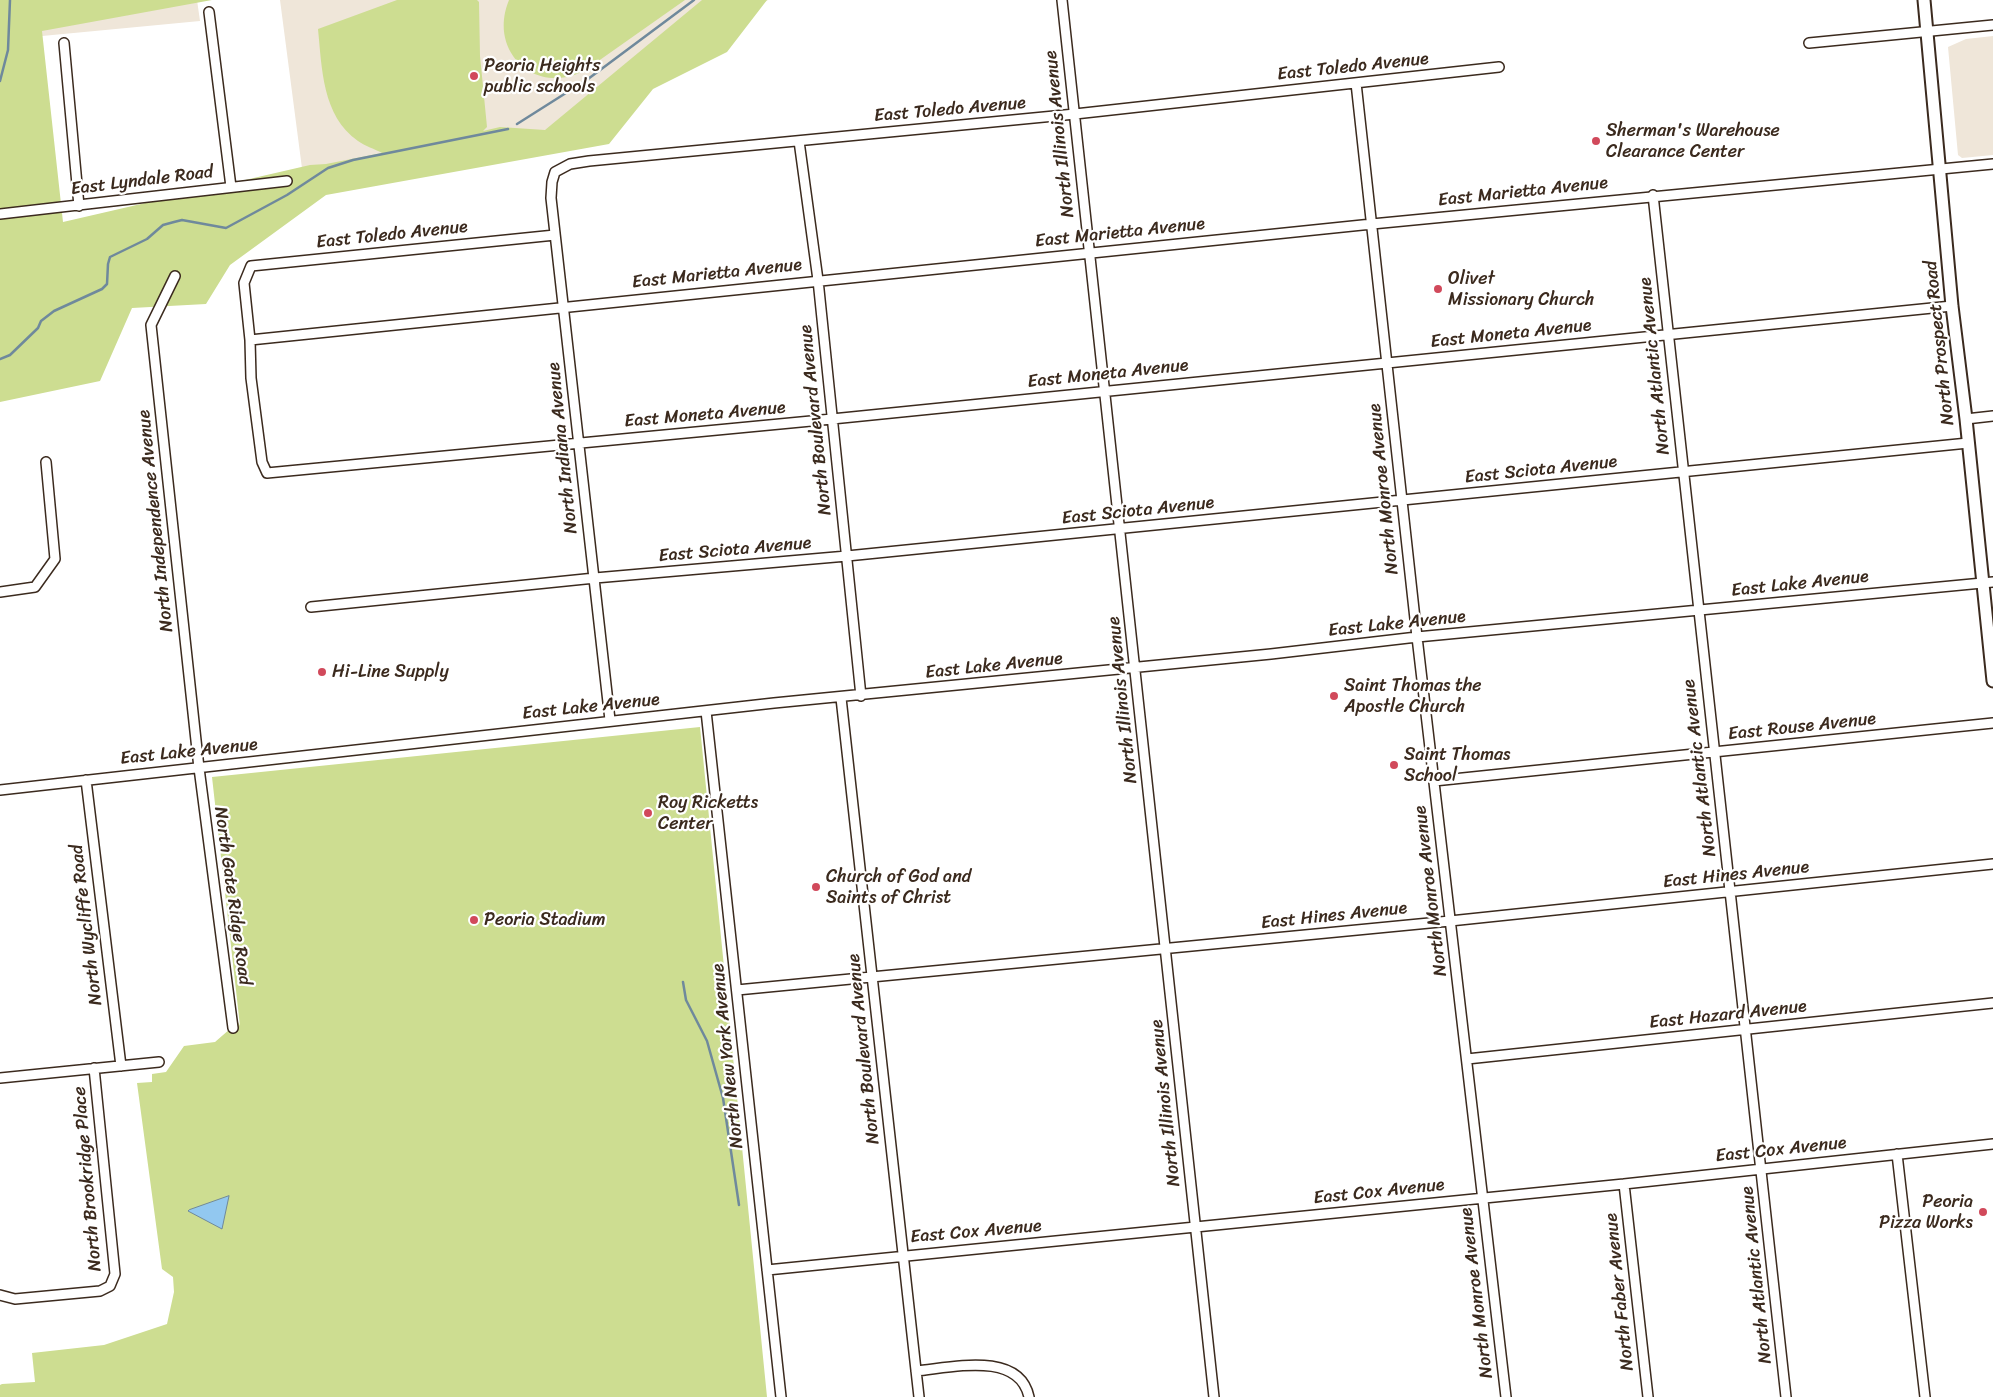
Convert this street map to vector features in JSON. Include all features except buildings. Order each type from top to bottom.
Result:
[{"type":"main road","name":"North Prospect Road","points":[[1924,0],[1952,306],[1968,443],[1988,582],[1993,682]]},
{"type":"street","name":"North Illinois Avenue","points":[[1062,0],[1214,1397]]},
{"type":"street","points":[[209,12],[231,187]]},
{"type":"street","points":[[1809,43],[1993,26]]},
{"type":"street","points":[[64,43],[79,206]]},
{"type":"street","name":"East Toledo Avenue","points":[[556,172],[570,164],[589,161],[1075,114],[1499,67]]},
{"type":"street","name":"North Monroe Avenue","points":[[1356,83],[1417,638],[1506,1397]]},
{"type":"street","name":"North Boulevard Avenue","points":[[799,141],[818,280],[861,696]]},
{"type":"street","name":"East Marietta Avenue","points":[[250,340],[1372,224],[1993,164]]},
{"type":"street","name":"North Indiana Avenue","points":[[556,172],[552,182],[555,235],[610,720]]},
{"type":"street","name":"East Lyndale Road","points":[[0,214],[287,181]]},
{"type":"street","name":"North Atlantic Avenue","points":[[1653,196],[1786,1397]]},
{"type":"street","name":"East Toledo Avenue","points":[[250,340],[244,283],[251,266],[555,235]]},
{"type":"street","name":"North Independence Avenue","points":[[176,276],[151,325],[199,768]]},
{"type":"street","name":"East Moneta Avenue","points":[[250,340],[254,397],[262,462],[267,473],[832,419],[1952,306]]},
{"type":"street","points":[[1966,419],[1993,416]]},
{"type":"street","name":"East Sciota Avenue","points":[[311,607],[595,578],[847,556],[1120,529],[1968,443]]},
{"type":"street","points":[[0,592],[35,587],[55,559],[46,462]]},
{"type":"street","name":"East Lake Avenue","points":[[0,790],[610,720],[1988,582]]},
{"type":"street","name":"North Boulevard Avenue","points":[[841,698],[919,1397]]},
{"type":"street","name":"North New York Avenue","points":[[706,711],[781,1397]]},
{"type":"street","name":"East Rouse Avenue","points":[[1434,781],[1993,723]]},
{"type":"street","name":"North Gate Ridge Road","points":[[199,768],[233,1028]]},
{"type":"street","name":"North Wycliffe Road","points":[[86,780],[121,1066]]},
{"type":"street","name":"East Hines Avenue","points":[[737,990],[1166,949],[1993,864]]},
{"type":"street","name":"East Hazard Avenue","points":[[1467,1059],[1993,1003]]},
{"type":"street","points":[[0,1078],[159,1062]]},
{"type":"street","name":"North Brookridge Place","points":[[0,1295],[14,1299],[100,1291],[110,1286],[115,1274],[94,1068]]},
{"type":"street","name":"East Cox Avenue","points":[[767,1270],[904,1255],[1196,1228],[1993,1144]]},
{"type":"street","points":[[1897,1154],[1925,1397]]},
{"type":"street","name":"North Faber Avenue","points":[[1624,1184],[1648,1397]]},
{"type":"street","points":[[916,1371],[975,1366],[1002,1367],[1021,1379],[1029,1397]]},
{"type":"shaded area","points":[[0,0],[197,0],[200,21],[0,40]]},
{"type":"shaded area","name":"Peoria Heights public schools","points":[[280,0],[768,0],[550,151],[303,176]]},
{"type":"shaded area","points":[[1993,36],[1993,155],[1962,158],[1958,155],[1948,47],[1966,39]]},
{"type":"green space","points":[[0,0],[212,0],[42,31],[63,222],[310,165],[326,164],[382,153],[358,141],[346,131],[337,118],[326,90],[318,29],[397,0],[477,0],[479,2],[480,56],[487,127],[483,131],[500,127],[545,130],[702,0],[767,0],[727,52],[653,89],[609,144],[326,195],[230,265],[206,304],[132,308],[100,381],[0,402]]},
{"type":"green space","points":[[509,0],[685,0],[587,69],[569,77],[551,78],[535,74],[521,65],[511,53],[505,37],[504,19]]},
{"type":"green space","name":"Peoria Stadium","points":[[700,727],[767,1397],[0,1397],[0,1385],[2,1384],[35,1382],[32,1353],[104,1345],[167,1324],[174,1292],[173,1277],[162,1269],[137,1083],[152,1082],[152,1074],[166,1072],[184,1046],[215,1042],[238,1022],[240,1026],[212,777]]},
{"type":"water","points":[[229,1196],[222,1229],[188,1211],[189,1210]]},
{"type":"waterway","points":[[0,81],[8,50],[10,0]]},
{"type":"waterway","points":[[517,124],[588,79],[694,0]]},
{"type":"waterway","points":[[0,359],[10,355],[38,328],[41,321],[54,311],[102,289],[107,284],[110,257],[147,239],[163,225],[182,220],[226,228],[287,195],[328,168],[353,160],[508,129]]},
{"type":"waterway","points":[[683,982],[686,1000],[707,1041],[723,1098],[739,1205]]},
{"type":"place","name":"Peoria Heights public schools","points":[[474,76]]},
{"type":"place","name":"Sherman's Warehouse Clearance Center","points":[[1596,141]]},
{"type":"place","name":"Olivet Missionary Church","points":[[1438,289]]},
{"type":"place","name":"Hi-Line Supply","points":[[322,672]]},
{"type":"place","name":"Saint Thomas the Apostle Church","points":[[1334,696]]},
{"type":"place","name":"Saint Thomas School","points":[[1394,765]]},
{"type":"place","name":"Roy Ricketts Center","points":[[648,813]]},
{"type":"place","name":"Church of God and Saints of Christ","points":[[816,887]]},
{"type":"place","name":"Peoria Stadium","points":[[474,920]]},
{"type":"place","name":"Peoria Pizza Works","points":[[1983,1212]]}]
